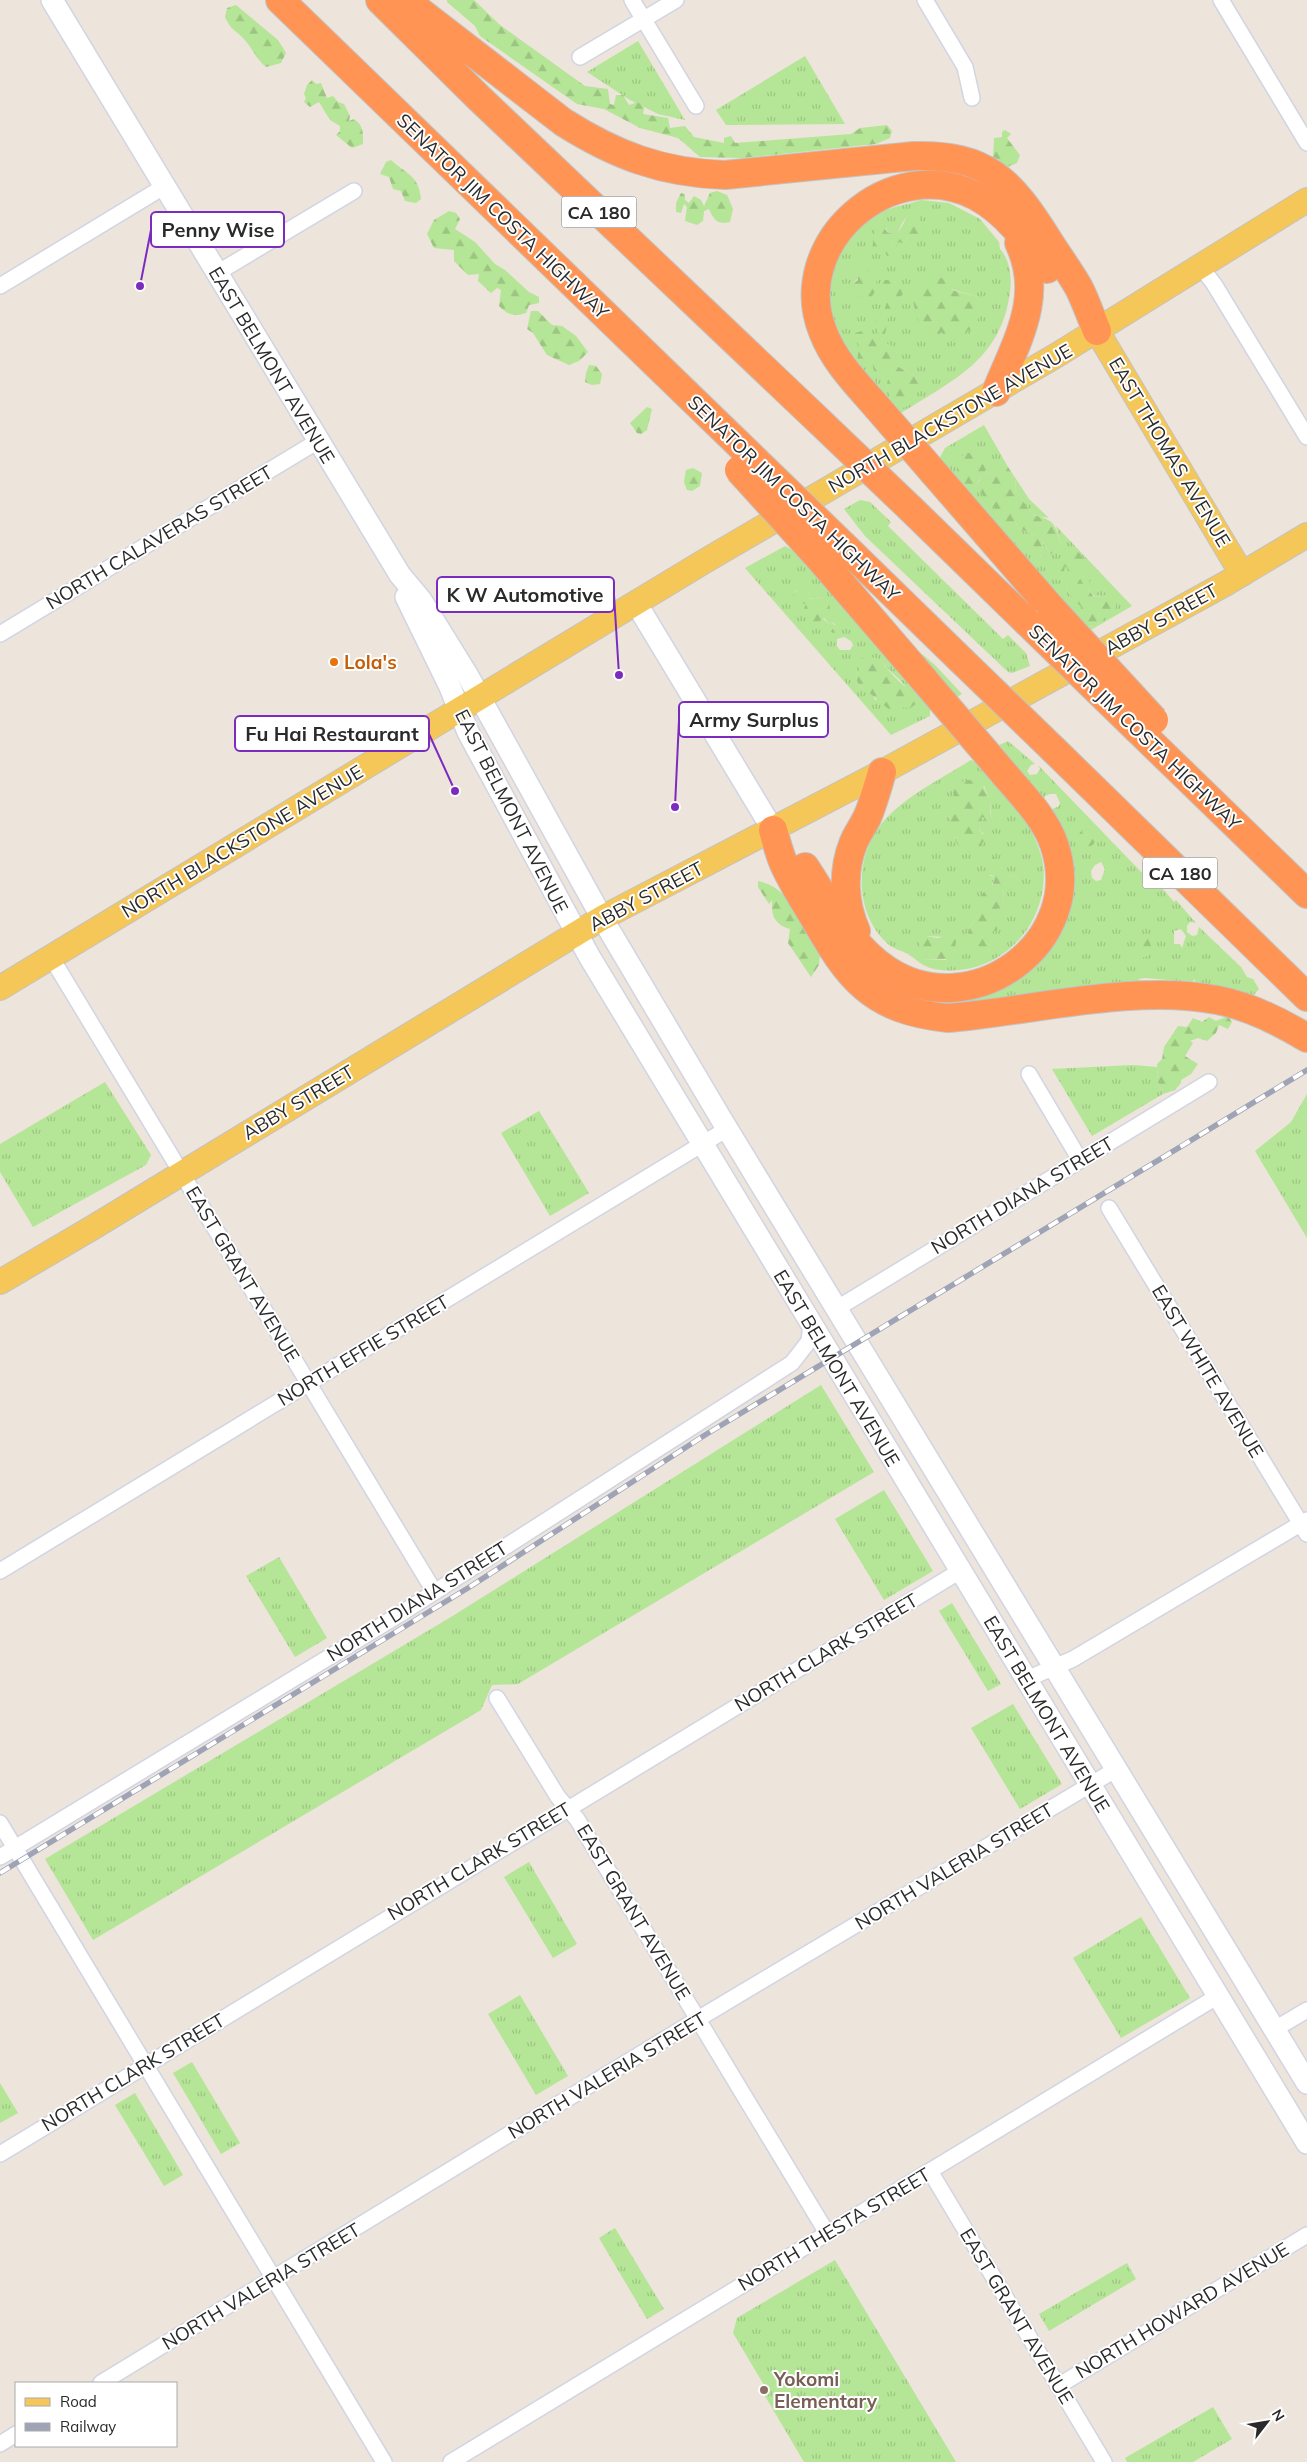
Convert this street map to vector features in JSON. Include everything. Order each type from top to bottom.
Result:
[{"type":"highway","name":"SENATOR JIM COSTA HIGHWAY","points":[[280,0],[390,107],[747,465],[845,547],[1307,996]]},
{"type":"highway","name":"SENATOR JIM COSTA HIGHWAY","points":[[380,0],[479,98],[1026,621],[1145,724],[1307,894]]},
{"type":"highway","points":[[405,0],[563,122],[589,138],[634,160],[657,167],[725,175],[914,156],[940,155],[974,163],[1001,179],[1026,204],[1079,288],[1097,331]]},
{"type":"highway","points":[[1097,331],[1066,296],[1027,241],[995,209],[975,196],[950,188],[930,185],[901,189],[863,205],[850,216],[827,246],[820,261],[815,294],[817,313],[823,333],[840,363],[1051,608],[1145,724],[1285,848],[1307,875]]},
{"type":"highway","points":[[995,209],[1010,228],[1025,256],[1030,270],[1030,287],[1024,322],[996,392]]},
{"type":"highway","points":[[747,465],[821,560],[1044,823],[1054,843],[1058,861],[1059,883],[1057,902],[1052,920],[1044,936],[1032,951],[1017,964],[981,982],[960,988],[923,985],[889,971],[850,936],[797,855],[773,830]]},
{"type":"highway","points":[[878,963],[863,944],[854,925],[849,911],[846,876],[853,844],[868,815],[882,772]]},
{"type":"highway","points":[[773,830],[784,864],[836,956],[848,972],[874,995],[900,1008],[927,1016],[948,1018],[1122,997],[1191,996],[1237,1005],[1296,1032]]},
{"type":"main road","name":"EAST BELMONT AVENUE","points":[[52,0],[400,575],[421,600],[480,697],[602,918],[727,1129],[1307,2083]]},
{"type":"main road","name":"NORTH BLACKSTONE AVENUE","points":[[0,988],[636,603],[996,392],[1307,200]]},
{"type":"main road","name":"EAST THOMAS AVENUE","points":[[1097,331],[1242,574]]},
{"type":"main road","name":"ABBY STREET","points":[[0,1282],[602,918],[882,772],[1242,574],[1307,535]]},
{"type":"main road","name":"EAST BELMONT AVENUE","points":[[400,575],[409,606],[468,732],[576,933],[768,1254],[1307,2142]]},
{"type":"main road","points":[[636,603],[773,830]]},
{"type":"main road","points":[[768,1254],[790,1262],[823,1311],[829,1312],[836,1309]]},
{"type":"street","points":[[632,0],[696,106]]},
{"type":"street","points":[[580,57],[676,0]]},
{"type":"street","points":[[925,0],[965,67],[972,98]]},
{"type":"street","points":[[1221,0],[1307,143]]},
{"type":"street","points":[[0,286],[165,186]]},
{"type":"street","points":[[217,273],[354,190]]},
{"type":"street","points":[[1200,266],[1214,284],[1307,437]]},
{"type":"street","name":"NORTH CALAVERAS STREET","points":[[0,634],[318,441]]},
{"type":"street","name":"EAST GRANT AVENUE","points":[[51,956],[434,1591]]},
{"type":"street","points":[[1028,1074],[1080,1160]]},
{"type":"street","name":"NORTH DIANA STREET","points":[[836,1309],[1208,1082]]},
{"type":"street","name":"NORTH EFFIE STREET","points":[[0,1571],[727,1129]]},
{"type":"street","name":"EAST WHITE AVENUE","points":[[1109,1208],[1305,1526]]},
{"type":"street","name":"NORTH DIANA STREET","points":[[0,1857],[405,1612],[434,1591],[792,1363],[809,1342],[811,1323]]},
{"type":"street","points":[[1027,1679],[1079,1655],[1305,1526]]},
{"type":"street","name":"NORTH CLARK STREET","points":[[0,2154],[145,2064],[960,1571]]},
{"type":"street","name":"EAST GRANT AVENUE","points":[[497,1698],[558,1797],[577,1819],[827,2233]]},
{"type":"street","name":"NORTH VALERIA STREET","points":[[103,2382],[698,2019],[1115,1770]]},
{"type":"street","points":[[0,1824],[384,2462]]},
{"type":"street","name":"NORTH THESTA STREET","points":[[450,2462],[1218,1996]]},
{"type":"street","points":[[1275,2030],[1307,2010]]},
{"type":"street","name":"EAST GRANT AVENUE","points":[[930,2170],[1104,2462]]},
{"type":"street","name":"NORTH HOWARD AVENUE","points":[[1058,2386],[1307,2235]]},
{"type":"street","points":[[0,2444],[15,2435]]},
{"type":"green space","points":[[447,0],[474,0],[500,25],[585,86],[608,89],[610,104],[614,105],[616,95],[623,95],[629,105],[638,102],[644,108],[643,114],[668,118],[670,128],[685,126],[694,137],[724,143],[724,138],[731,136],[735,143],[851,134],[860,128],[887,125],[892,131],[890,138],[876,144],[743,158],[700,157],[678,138],[640,128],[604,109],[577,104],[480,36],[475,26]]},
{"type":"green space","points":[[236,5],[278,40],[286,53],[281,63],[266,67],[231,27],[225,17],[227,8]]},
{"type":"green space","points":[[638,41],[685,120],[658,114],[630,100],[587,72]]},
{"type":"green space","points":[[805,56],[845,124],[726,125],[716,110]]},
{"type":"green space","points":[[312,80],[316,84],[321,83],[327,98],[333,96],[338,102],[344,104],[350,116],[349,121],[354,119],[361,127],[363,144],[352,148],[336,135],[340,131],[340,126],[330,120],[319,102],[310,107],[304,102],[307,85]]},
{"type":"green space","points":[[1005,130],[1011,134],[1007,138],[1020,155],[1017,163],[1005,168],[993,158],[994,138],[1002,137],[1002,132]]},
{"type":"green space","points":[[391,160],[411,176],[418,185],[421,199],[416,203],[405,201],[401,191],[393,189],[389,177],[380,174],[386,162]]},
{"type":"green space","points":[[717,191],[727,195],[733,209],[730,222],[722,223],[716,221],[709,209],[704,211],[703,221],[697,225],[685,221],[687,207],[684,204],[681,213],[676,212],[676,203],[681,193],[685,194],[685,200],[689,203],[694,196],[701,200],[704,206],[710,193]]},
{"type":"green space","points":[[921,200],[949,203],[980,219],[999,242],[1000,249],[1008,263],[1011,286],[1005,316],[985,352],[955,379],[900,414],[893,406],[918,378],[895,365],[872,361],[890,375],[886,387],[891,391],[889,401],[867,376],[841,341],[831,317],[829,287],[837,257],[853,231],[870,217],[891,208]],"holes":[[[916,212],[920,228],[909,235],[903,244],[900,241],[885,252],[876,252],[876,234],[886,228],[888,233],[898,233],[904,220]],[[867,270],[871,285],[867,300],[853,283]],[[945,279],[951,289],[978,297],[943,331]]]},
{"type":"green space","points":[[449,211],[456,213],[460,219],[455,229],[475,242],[495,264],[505,270],[529,292],[539,297],[539,303],[529,305],[526,313],[515,315],[508,313],[499,306],[501,290],[497,288],[491,293],[478,281],[479,274],[468,275],[454,261],[454,250],[434,248],[427,234],[434,220]]},
{"type":"green space","points":[[916,212],[922,224],[920,229],[924,237],[919,240],[909,235],[903,244],[900,242],[896,244],[898,250],[894,255],[887,256],[885,252],[876,252],[872,249],[876,226],[881,223],[888,233],[898,233],[908,215]]},
{"type":"green space","points":[[861,261],[867,264],[869,273],[877,278],[875,292],[866,304],[862,301],[863,297],[854,295],[851,288],[853,283],[858,280],[855,269],[856,264]]},
{"type":"green space","points":[[934,276],[945,279],[952,290],[978,297],[983,308],[974,327],[953,341],[943,338],[942,332],[935,337],[929,335],[917,318],[913,301],[923,282]]},
{"type":"green space","points":[[885,280],[891,280],[892,287],[897,286],[902,290],[903,294],[899,298],[889,298],[886,295],[887,293],[881,292],[880,289]]},
{"type":"green space","points":[[890,300],[895,308],[889,312],[885,334],[881,336],[877,331],[879,329],[876,322],[878,312],[884,311],[887,302]]},
{"type":"green space","points":[[531,311],[538,311],[552,325],[562,326],[576,336],[588,352],[579,361],[569,365],[547,355],[533,333],[527,329]]},
{"type":"green space","points":[[862,331],[896,348],[898,358],[895,365],[918,378],[920,384],[910,403],[904,408],[899,409],[889,401],[891,391],[886,387],[889,376],[881,378],[874,371],[872,361],[867,366],[857,361],[859,347],[855,333]]},
{"type":"green space","points":[[589,365],[596,366],[602,374],[600,384],[592,385],[585,382]]},
{"type":"green space","points":[[647,407],[652,409],[647,430],[641,434],[637,433],[630,423]]},
{"type":"green space","points":[[984,425],[1008,467],[999,468],[992,475],[985,471],[976,484],[982,478],[995,508],[1014,520],[1019,528],[1035,536],[1036,550],[1040,558],[1043,545],[1040,539],[1051,554],[1061,545],[1056,526],[1132,606],[1089,631],[1085,627],[1096,626],[1102,620],[1100,595],[1095,597],[1088,589],[1067,587],[1066,590],[1082,607],[1079,621],[939,459],[945,448]]},
{"type":"green space","points":[[966,453],[984,454],[989,462],[985,471],[992,475],[999,467],[1008,467],[1016,479],[1015,489],[1033,515],[1046,519],[1053,524],[1061,545],[1057,551],[1051,554],[1041,540],[1043,545],[1040,558],[1035,558],[1032,553],[1036,550],[1032,542],[1035,536],[1019,528],[1014,520],[1012,528],[1005,528],[996,516],[995,508],[985,503],[981,490],[982,478],[971,487],[963,486],[957,479],[957,460]]},
{"type":"green space","points":[[693,468],[702,473],[700,486],[692,491],[687,490],[684,482],[686,470]]},
{"type":"green space","points":[[1016,479],[1029,499],[1049,518],[1033,515],[1015,489]]},
{"type":"green space","points":[[860,500],[870,502],[891,522],[888,526],[1003,639],[1008,635],[1026,653],[1030,666],[1012,673],[1008,672],[865,536],[844,509]]},
{"type":"green space","points":[[785,546],[796,552],[930,707],[930,716],[891,735],[745,568]],"holes":[[[802,587],[806,587],[810,593],[807,599],[822,597],[838,631],[832,622],[829,624],[806,604],[795,591],[800,590]],[[844,637],[851,641],[853,645],[850,650],[840,650],[837,646],[837,639]],[[880,659],[907,689],[875,700],[872,693],[859,686],[856,678],[861,666]]]},
{"type":"green space","points":[[1068,548],[1073,548],[1082,555],[1084,563],[1079,571],[1071,572],[1065,566],[1063,576],[1059,581],[1054,579],[1052,573],[1055,568],[1061,569],[1064,562],[1063,556]]},
{"type":"green space","points":[[1085,578],[1090,581],[1088,589],[1094,597],[1110,594],[1116,600],[1116,607],[1096,626],[1085,627],[1079,621],[1081,607],[1066,590],[1067,587],[1075,587],[1080,579]]},
{"type":"green space","points":[[802,587],[806,587],[810,592],[808,599],[822,597],[829,602],[830,611],[836,616],[838,631],[831,632],[835,624],[832,622],[829,624],[824,618],[816,624],[809,621],[803,611],[806,604],[797,602],[793,594]]},
{"type":"green space","points":[[922,654],[962,694],[954,699],[919,655]]},
{"type":"green space","points":[[866,656],[880,659],[899,682],[912,690],[917,703],[909,709],[905,707],[894,713],[859,686],[856,678],[861,666],[861,659]]},
{"type":"green space","points":[[1008,741],[1035,764],[1031,765],[1027,771],[1030,775],[1037,774],[1040,769],[1038,765],[1147,878],[1162,888],[1174,902],[1176,900],[1196,923],[1190,922],[1187,926],[1187,932],[1192,936],[1197,935],[1199,927],[1241,967],[1247,977],[1253,979],[1259,989],[1252,997],[1237,990],[1231,992],[1203,987],[1202,983],[1195,983],[1195,979],[1192,982],[1145,978],[1138,979],[1141,983],[1093,984],[1082,988],[974,1003],[970,1001],[970,994],[1069,894],[995,747]],"holes":[[[1056,794],[1060,803],[1059,806],[1051,810],[1044,804],[1045,796]],[[1101,862],[1105,869],[1101,880],[1096,881],[1092,878],[1091,871],[1095,865]],[[1181,929],[1186,936],[1182,948],[1180,944],[1174,944],[1174,931]]]},
{"type":"green space","points":[[971,760],[982,767],[1004,789],[1015,803],[1032,832],[1042,859],[1044,877],[1042,895],[1028,928],[1010,948],[999,956],[987,963],[962,970],[934,969],[923,965],[908,954],[890,946],[877,932],[869,917],[864,901],[862,885],[863,868],[866,852],[873,837],[891,813],[912,796]],"holes":[[[984,786],[991,799],[992,793],[991,811],[993,821],[982,817],[979,830],[984,834],[954,839],[957,800]],[[1004,874],[1019,879],[1004,891],[1002,906],[997,909],[989,933],[988,949],[990,952],[986,957],[984,950],[968,931],[990,891],[994,877],[989,875]],[[925,936],[946,937],[946,960],[921,960]]]},
{"type":"green space","points":[[967,780],[981,782],[989,798],[991,798],[992,793],[998,796],[997,800],[991,801],[990,812],[993,821],[990,825],[986,825],[985,818],[982,817],[979,830],[986,838],[976,852],[971,853],[958,844],[953,829],[950,826],[950,813],[956,803],[953,792],[957,783]]},
{"type":"green space","points":[[1087,829],[1093,832],[1096,838],[1093,844],[1087,847],[1081,844],[1078,838],[1081,832]]},
{"type":"green space","points":[[994,857],[1003,866],[1004,874],[1019,879],[1019,884],[1014,891],[1008,889],[1004,891],[1002,907],[997,909],[1001,920],[997,930],[989,933],[993,941],[988,949],[990,952],[988,956],[985,957],[984,950],[979,953],[972,950],[968,931],[980,911],[979,903],[982,896],[986,889],[993,884],[994,877],[986,870],[988,859]]},
{"type":"green space","points":[[758,881],[770,885],[789,901],[820,955],[819,965],[811,977],[788,943],[790,929],[777,922],[772,910],[772,900],[769,904],[758,887]]},
{"type":"green space","points":[[950,935],[956,940],[955,950],[950,959],[921,960],[918,955],[920,941],[925,936],[938,938]]},
{"type":"green space","points":[[1143,935],[1150,941],[1151,948],[1149,955],[1140,959],[1134,947],[1137,941],[1135,938]]},
{"type":"green space","points":[[1228,1016],[1232,1022],[1228,1029],[1219,1025],[1216,1033],[1207,1041],[1198,1038],[1190,1041],[1193,1043],[1185,1056],[1198,1064],[1191,1074],[1181,1080],[1181,1083],[1175,1090],[1163,1094],[1158,1082],[1157,1064],[1162,1059],[1164,1047],[1178,1026],[1187,1027],[1193,1018],[1202,1022],[1209,1017],[1216,1021]]},
{"type":"green space","points":[[1133,1065],[1157,1067],[1158,1082],[1163,1094],[1092,1136],[1052,1069]]},
{"type":"green space","points":[[105,1082],[151,1155],[146,1165],[33,1227],[0,1172],[0,1144]]},
{"type":"green space","points":[[1307,1094],[1307,1238],[1255,1151],[1291,1122]]},
{"type":"green space","points":[[539,1111],[589,1193],[550,1216],[501,1133]]},
{"type":"green space","points":[[821,1385],[874,1472],[518,1684],[492,1685],[481,1710],[93,1940],[45,1859],[451,1617]]},
{"type":"green space","points":[[884,1490],[933,1571],[884,1600],[835,1519]]},
{"type":"green space","points":[[279,1557],[327,1638],[295,1657],[246,1576]]},
{"type":"green space","points":[[952,1603],[1001,1684],[988,1691],[939,1611]]},
{"type":"green space","points":[[1013,1704],[1062,1784],[1020,1809],[971,1728]]},
{"type":"green space","points":[[529,1862],[577,1944],[553,1958],[504,1877]]},
{"type":"green space","points":[[1141,1917],[1190,1998],[1121,2038],[1073,1958]]},
{"type":"green space","points":[[520,1995],[568,2076],[536,2095],[488,2014]]},
{"type":"green space","points":[[192,2062],[240,2143],[221,2154],[173,2073]]},
{"type":"green space","points":[[0,2083],[18,2113],[0,2123]]},
{"type":"green space","points":[[135,2093],[183,2175],[164,2186],[115,2105]]},
{"type":"green space","points":[[615,2228],[664,2309],[647,2319],[599,2238]]},
{"type":"green space","points":[[835,2260],[956,2462],[804,2462],[762,2391],[764,2385],[733,2333],[737,2318]]},
{"type":"green space","points":[[1127,2263],[1136,2279],[1049,2331],[1039,2314]]},
{"type":"green space","points":[[1213,2407],[1232,2439],[1193,2462],[1127,2462],[1125,2458]]},
{"type":"railway","points":[[0,1873],[468,1588],[705,1435],[1307,1070]]},
{"type":"place","name":"Penny Wise","points":[[140,286]]},
{"type":"place","name":"Lola's","points":[[334,662]]},
{"type":"place","name":"K W Automotive","points":[[619,675]]},
{"type":"place","name":"Fu Hai Restaurant","points":[[455,791]]},
{"type":"place","name":"Army Surplus","points":[[675,807]]},
{"type":"place","name":"Yokomi Elementary","points":[[764,2390]]}]
